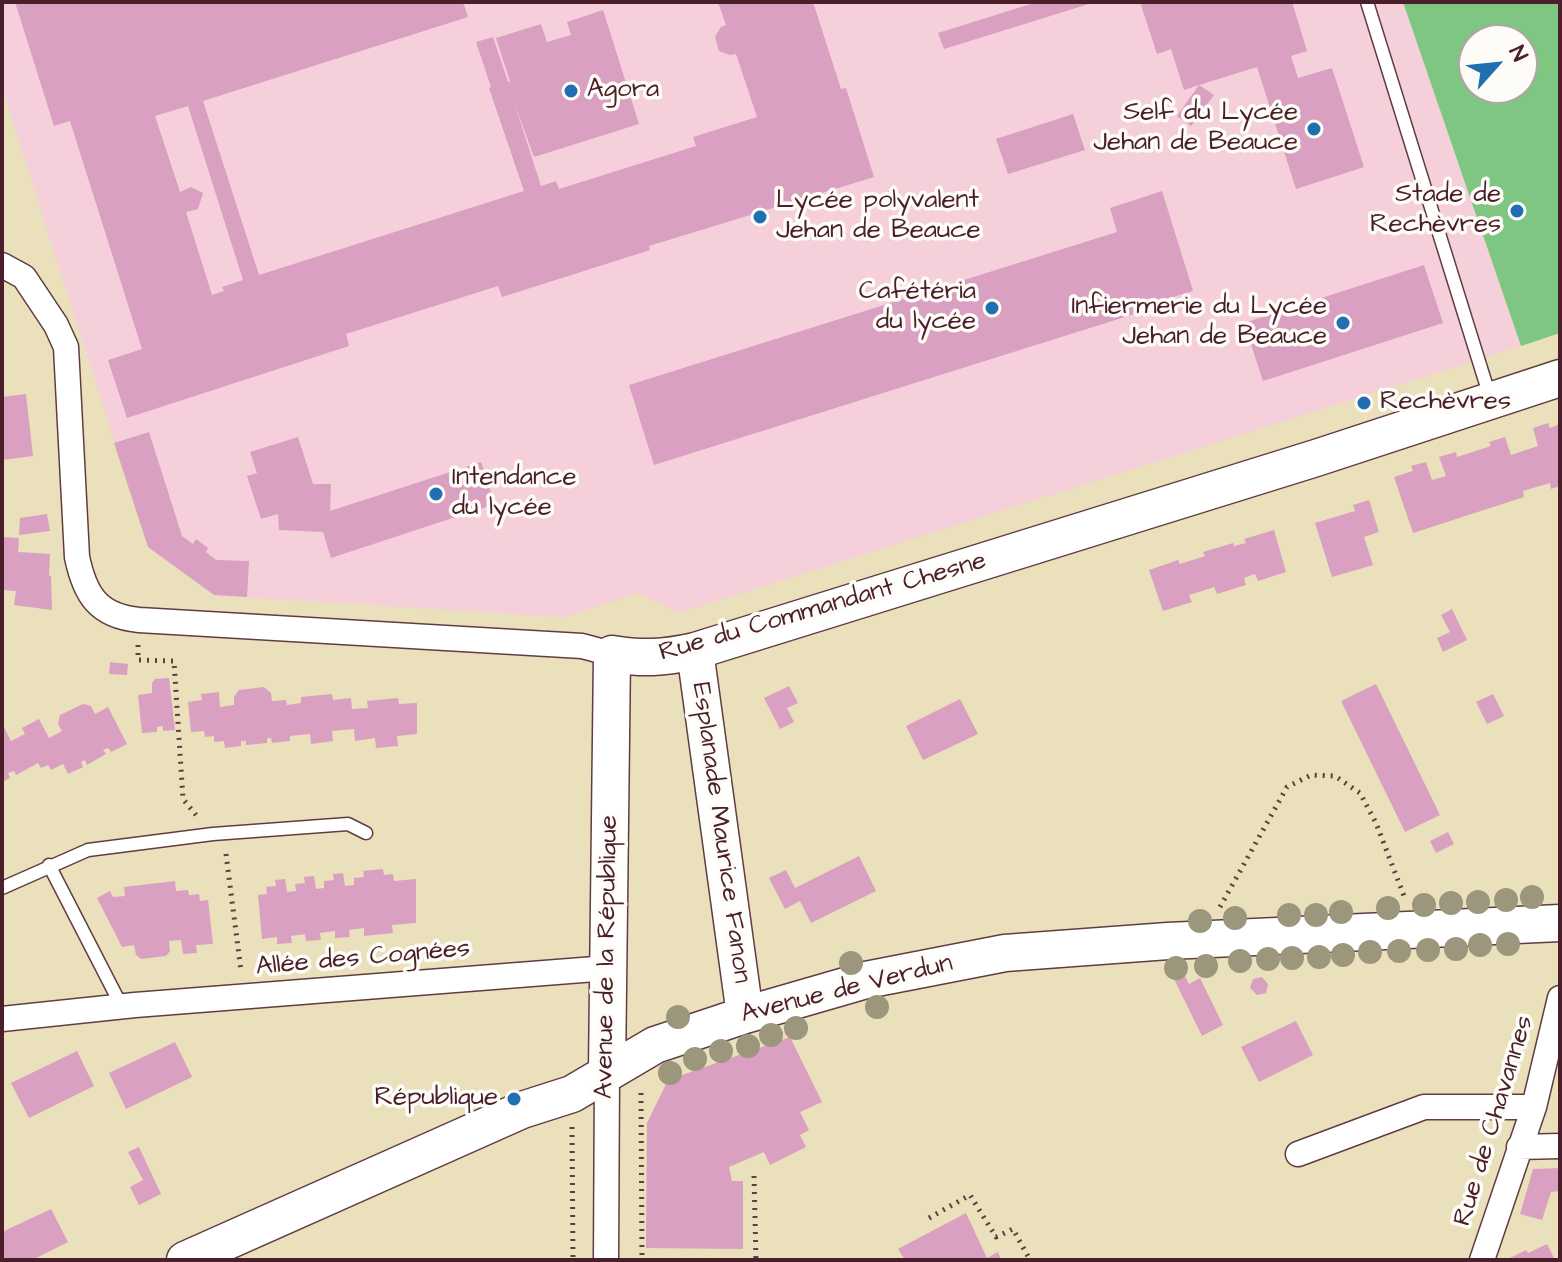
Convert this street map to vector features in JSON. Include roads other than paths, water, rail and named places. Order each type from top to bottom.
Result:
[{"type":"street","name":"Rue du Commandant Chesne","points":[[2,265],[24,277],[56,325],[66,347],[77,557],[82,582],[104,611],[139,620],[582,646],[643,659],[695,651],[1301,463],[1560,378]]},
{"type":"street","name":"Esplanade Maurice Fanon","points":[[695,651],[745,1015]]},
{"type":"street","name":"Avenue de la République","points":[[606,1260],[612,654]]},
{"type":"street","name":"Avenue de Verdun","points":[[185,1260],[522,1110],[572,1094],[607,1071],[650,1049],[745,1015],[866,980],[1005,953],[1201,939],[1560,923]]},
{"type":"street","name":"Allée des Cognées","points":[[2,1019],[608,968]]},
{"type":"street","name":"Rue de Chavannes","points":[[1482,1260],[1534,1107],[1560,998]]},
{"type":"street","points":[[1298,1154],[1424,1107],[1534,1107]]},
{"type":"street","points":[[1519,1147],[1560,1146]]},
{"type":"lane","points":[[1367,2],[1491,400]]},
{"type":"lane","points":[[2,888],[88,850],[213,834],[348,824],[366,833]]},
{"type":"lane","points":[[49,865],[122,1007]]},
{"type":"place","name":"Agora","points":[[571,91]]},
{"type":"place","name":"Self du Lycée Jehan de Beauce","points":[[1314,129]]},
{"type":"place","name":"Stade de Rechèvres","points":[[1517,211]]},
{"type":"place","name":"Lycée polyvalent Jehan de Beauce","points":[[760,217]]},
{"type":"place","name":"Cafétéria du lycée","points":[[992,308]]},
{"type":"place","name":"Infiermerie du Lycée Jehan de Beauce","points":[[1343,323]]},
{"type":"place","name":"Rechèvres","points":[[1364,403]]},
{"type":"place","name":"Intendance du lycée","points":[[436,494]]},
{"type":"place","name":"République","points":[[514,1099]]}]
